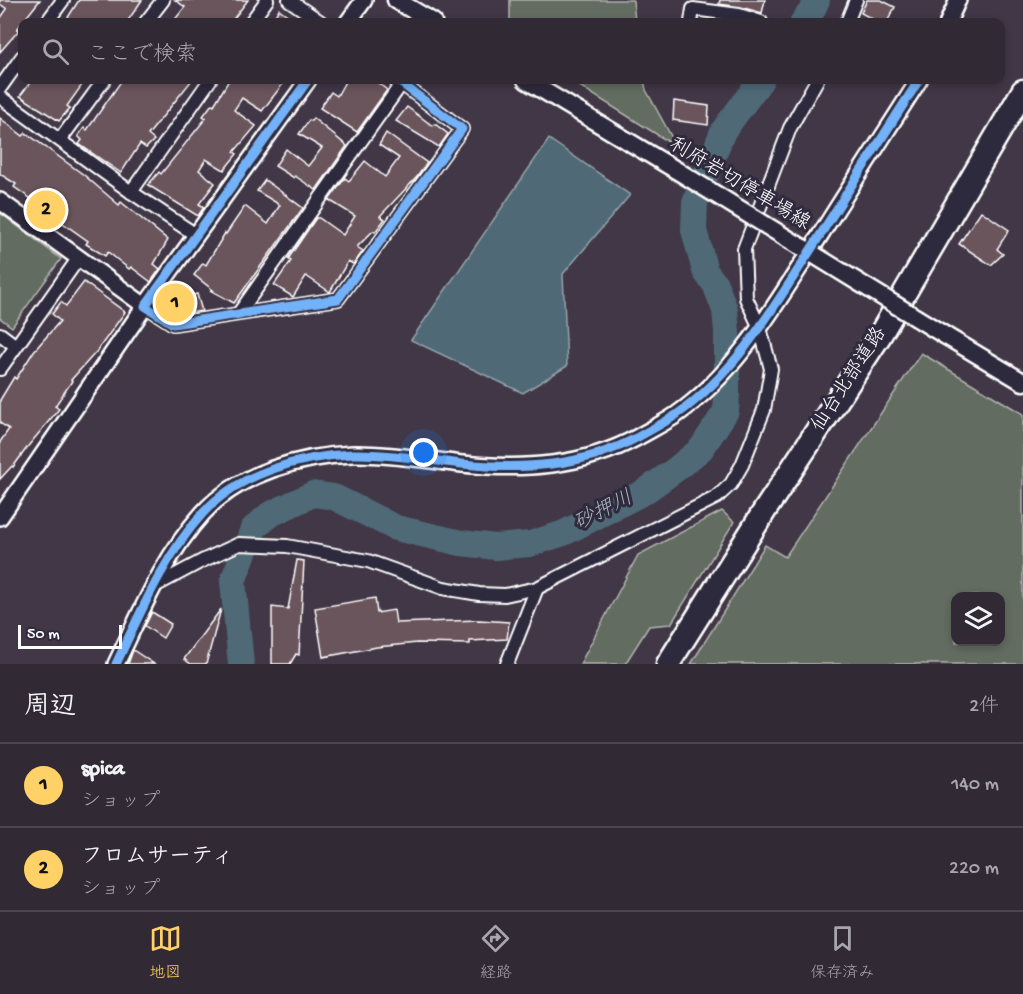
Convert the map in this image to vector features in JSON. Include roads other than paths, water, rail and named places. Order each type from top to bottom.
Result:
[{"type":"highway","name":"仙台北部道路","points":[[668,664],[880,335],[1023,92]]},
{"type":"main road","points":[[396,0],[426,18]]},
{"type":"main road","name":"利府岩切停車場線","points":[[533,84],[1023,382]]},
{"type":"street","points":[[50,18],[63,0]]},
{"type":"street","points":[[149,18],[163,0]]},
{"type":"street","points":[[254,18],[267,0]]},
{"type":"street","points":[[289,0],[315,18]]},
{"type":"street","points":[[351,18],[364,0]]},
{"type":"street","points":[[849,18],[856,0]]},
{"type":"street","points":[[950,18],[958,0]]},
{"type":"street","points":[[692,18],[693,9],[748,18]]},
{"type":"street","points":[[0,88],[18,63]]},
{"type":"street","points":[[60,140],[101,84]]},
{"type":"street","points":[[131,192],[207,84]]},
{"type":"street","points":[[0,517],[196,235],[305,84]]},
{"type":"street","points":[[239,313],[397,84]]},
{"type":"street","points":[[0,201],[78,259],[173,324],[338,299],[462,129],[403,84]]},
{"type":"street","points":[[152,588],[238,544],[286,546],[368,561],[443,588],[479,594],[505,595],[537,588],[717,497],[730,484],[742,465],[764,410],[771,369],[760,328],[746,298],[744,249],[790,128],[815,84]]},
{"type":"street","points":[[116,664],[152,588],[175,550],[204,511],[242,483],[272,468],[294,461],[354,454],[489,466],[538,466],[567,462],[599,453],[635,439],[676,415],[711,385],[751,341],[916,84]]},
{"type":"street","points":[[0,97],[131,192],[196,235]]},
{"type":"street","points":[[0,369],[78,259]]},
{"type":"street","points":[[0,334],[16,346]]},
{"type":"street","points":[[507,664],[537,588]]},
{"type":"water","points":[[549,139],[630,195],[563,274],[567,366],[523,393],[411,340]]},
{"type":"waterway","name":"砂押川","points":[[806,18],[817,0]]},
{"type":"waterway","name":"砂押川","points":[[241,664],[233,581],[253,529],[269,515],[313,494],[334,497],[396,528],[461,543],[496,547],[530,544],[564,533],[644,492],[701,449],[726,411],[727,332],[725,310],[715,284],[705,271],[694,230],[695,202],[723,131],[758,84]]},
{"type":"place","name":"フロムサーティ","points":[[46,210]]},
{"type":"place","name":"spica","points":[[175,303]]}]
